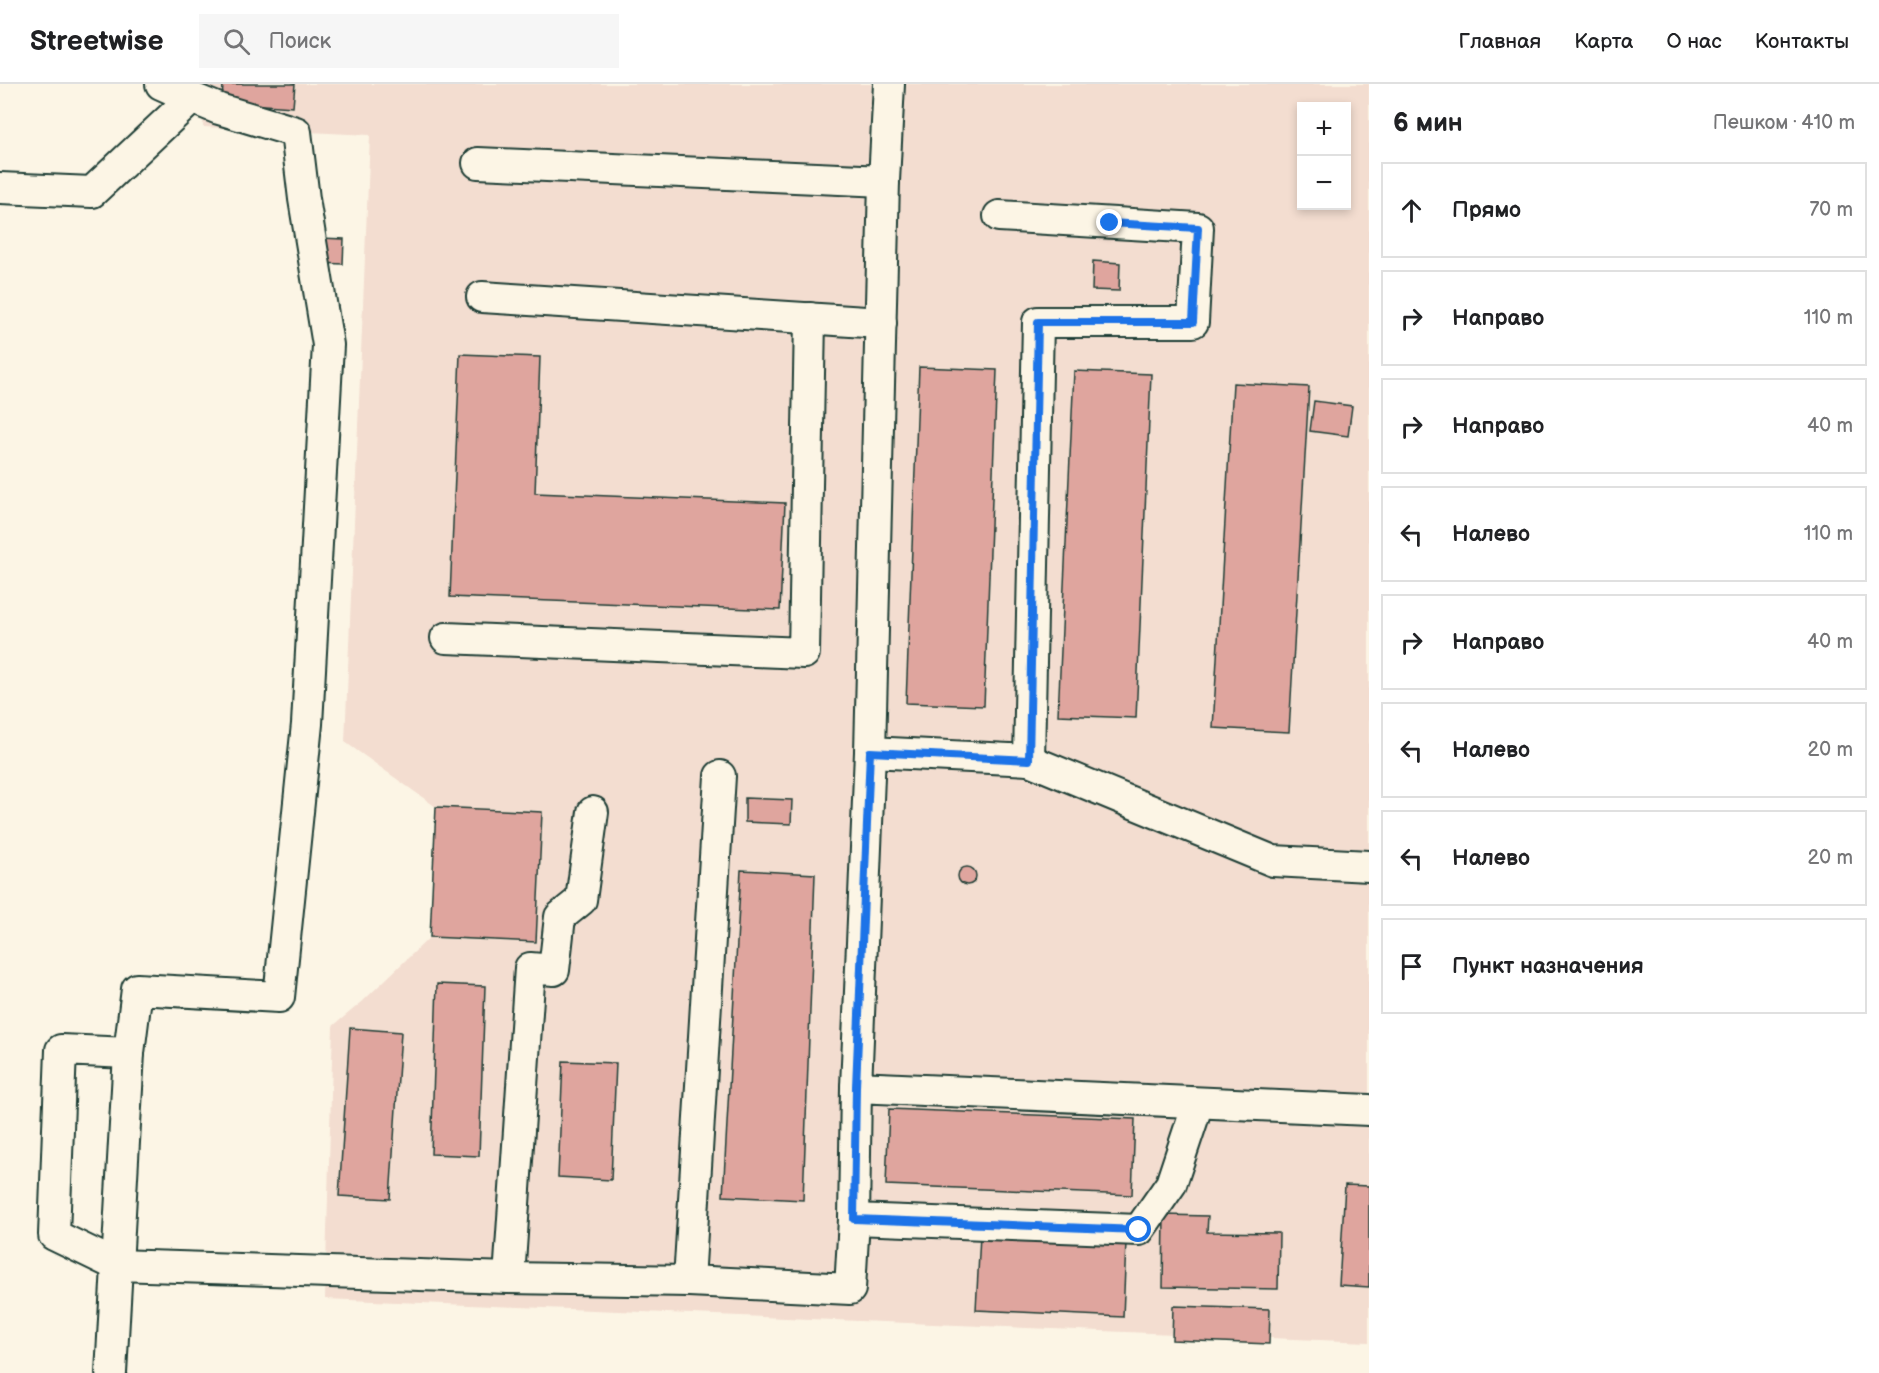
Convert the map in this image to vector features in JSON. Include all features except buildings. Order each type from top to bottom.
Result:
[{"type":"lane","points":[[111,1373],[129,1053],[137,989],[279,997],[307,724],[328,345],[304,198],[296,132],[219,109],[161,84]]},
{"type":"lane","points":[[129,1053],[61,1050],[54,1235],[116,1265],[509,1278],[689,1281],[850,1289],[870,752],[884,181],[889,84]]},
{"type":"lane","points":[[0,188],[92,192],[192,98]]},
{"type":"lane","points":[[478,163],[884,181]]},
{"type":"lane","points":[[999,216],[1198,228],[1193,322],[1038,322],[1029,760]]},
{"type":"lane","points":[[482,297],[881,323]]},
{"type":"lane","points":[[446,638],[804,653],[810,318]]},
{"type":"lane","points":[[870,752],[1029,760],[1273,861],[1369,866]]},
{"type":"lane","points":[[689,1281],[720,776]]},
{"type":"lane","points":[[509,1278],[530,968],[554,970],[560,917],[581,900],[592,812]]},
{"type":"lane","points":[[856,1087],[1369,1110]]},
{"type":"lane","points":[[854,1219],[1139,1230],[1171,1184],[1198,1103]]},
{"type":"shaded area","points":[[205,84],[1369,84],[1369,1342],[325,1299],[333,1026],[362,1002],[430,937],[436,807],[345,742],[370,135],[203,127]]},
{"type":"route","points":[[1110,223],[1198,228],[1193,322],[1038,322],[1029,760],[870,752],[856,1087],[854,1219],[1139,1230]]}]
